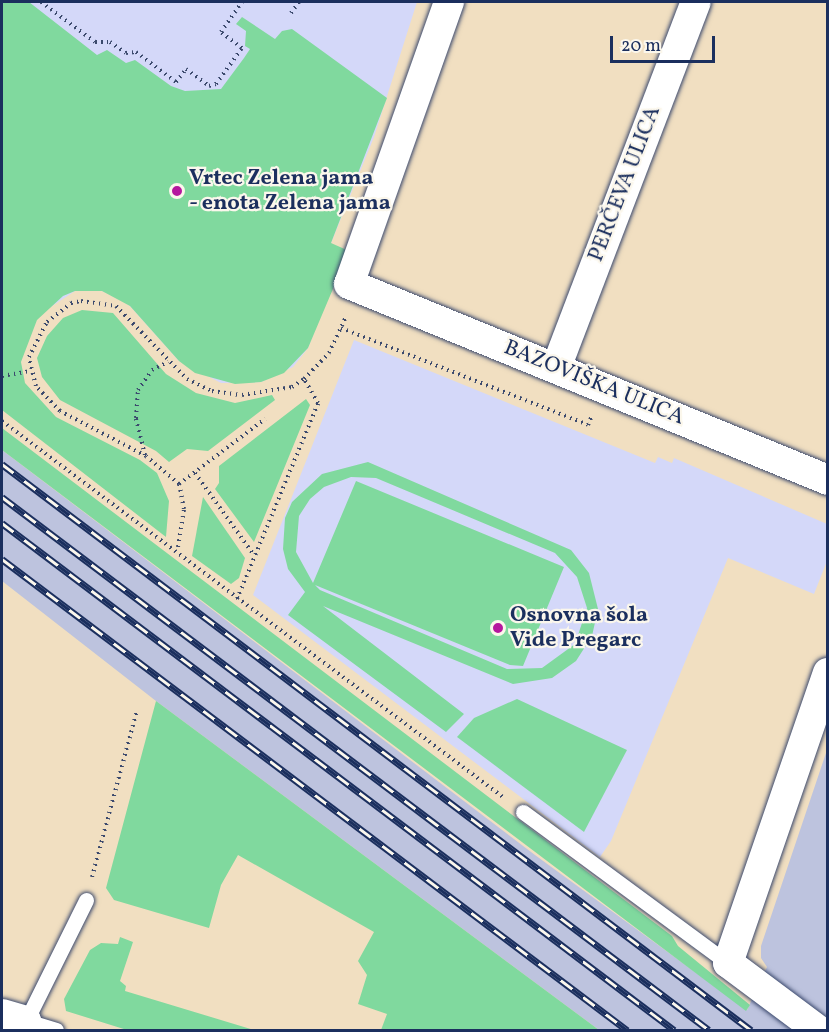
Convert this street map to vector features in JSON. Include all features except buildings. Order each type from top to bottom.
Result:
[{"type":"street","points":[[359,288],[349,284],[449,2]]},
{"type":"street","name":"PERČEVA ULICA","points":[[556,368],[696,2]]},
{"type":"street","name":"BAZOVIŠKA ULICA","points":[[359,288],[828,480]]},
{"type":"street","points":[[818,1030],[728,963],[828,673]]},
{"type":"lane","points":[[523,812],[728,963]]},
{"type":"lane","points":[[56,1030],[16,1022],[86,900]]},
{"type":"path","points":[[42,2],[95,42],[110,42],[126,54],[136,52],[176,82],[186,69],[209,86],[216,84],[242,48],[221,32],[242,2]]},
{"type":"path","points":[[291,13],[299,2]]},
{"type":"path","points":[[178,547],[184,509],[180,484],[146,456],[60,411],[36,386],[30,371],[34,343],[47,322],[71,303],[81,300],[116,306],[129,316],[168,362],[193,382],[227,394],[292,387],[304,379],[329,353],[359,288]]},
{"type":"path","name":"BAZOVIŠKA ULICA","points":[[341,328],[588,424]]},
{"type":"path","points":[[146,456],[136,418],[138,390],[152,370],[168,362]]},
{"type":"path","points":[[2,376],[30,371]]},
{"type":"path","points":[[237,599],[318,403],[304,379]]},
{"type":"path","points":[[180,484],[264,419]]},
{"type":"path","points":[[2,421],[523,812]]},
{"type":"path","points":[[195,473],[255,555]]},
{"type":"path","points":[[86,900],[137,710]]},
{"type":"shaded area","name":"Vrtec Zelena jama - enota Zelena jama","points":[[2,2],[417,2],[374,137],[331,243],[317,325],[308,348],[293,367],[261,382],[221,383],[179,361],[130,306],[102,291],[75,291],[46,310]]},
{"type":"shaded area","name":"Osnovna šola Vide Pregarc","points":[[354,340],[655,463],[658,457],[672,463],[674,458],[827,524],[827,561],[814,594],[728,558],[611,841],[600,857],[253,595]]},
{"type":"shaded area","points":[[2,450],[535,855],[747,1010],[767,967],[761,958],[761,946],[827,750],[827,1030],[599,1030],[156,701],[2,581]]},
{"type":"green space","name":"Vrtec Zelena jama - enota Zelena jama","points":[[2,2],[29,2],[97,55],[107,50],[126,63],[135,60],[171,86],[185,91],[221,89],[250,49],[245,46],[246,31],[236,24],[242,17],[275,39],[282,31],[292,29],[387,98],[331,243],[349,251],[308,348],[284,373],[261,382],[235,384],[195,373],[179,361],[130,306],[102,291],[75,291],[63,296],[37,320],[21,362],[25,383],[56,417],[140,460],[157,473],[169,501],[166,537],[2,410]]},
{"type":"green space","points":[[82,310],[113,313],[166,374],[196,393],[235,403],[272,395],[275,400],[208,451],[187,449],[169,462],[156,451],[60,400],[42,377],[37,358],[47,336],[63,318]]},
{"type":"green space","points":[[306,399],[310,405],[254,542],[215,489],[219,483],[219,466]]},
{"type":"green space","points":[[2,428],[672,936],[678,946],[750,1005],[746,1011],[2,450]]},
{"type":"green space","points":[[368,462],[571,550],[589,573],[598,609],[592,636],[576,661],[552,678],[513,684],[323,606],[464,714],[446,732],[288,615],[305,592],[288,569],[283,549],[285,518],[292,502],[322,474]],"holes":[[[351,477],[376,478],[555,553],[577,577],[587,608],[575,644],[542,668],[507,669],[320,590],[315,585],[510,665],[523,666],[564,567],[356,481],[313,583],[296,552],[299,516],[310,499],[324,487]]]},
{"type":"green space","points":[[203,497],[245,558],[239,578],[231,584],[192,556]]},
{"type":"green space","points":[[517,699],[627,750],[584,832],[457,737],[474,718]]},
{"type":"green space","points":[[156,701],[599,1030],[381,1030],[387,1014],[358,1004],[367,975],[358,961],[374,932],[238,855],[221,885],[209,928],[114,900],[106,888]]},
{"type":"green space","points":[[120,937],[133,942],[120,981],[126,986],[125,991],[254,1030],[127,1030],[66,1011],[64,999],[90,950],[101,943],[118,944]]},
{"type":"railway","points":[[2,464],[751,1030]]},
{"type":"railway","points":[[2,497],[709,1030]]},
{"type":"railway","points":[[2,523],[674,1030]]},
{"type":"railway","points":[[2,559],[627,1030]]},
{"type":"place","name":"Vrtec Zelena jama - enota Zelena jama","points":[[177,191]]},
{"type":"place","name":"Osnovna šola Vide Pregarc","points":[[498,628]]}]
